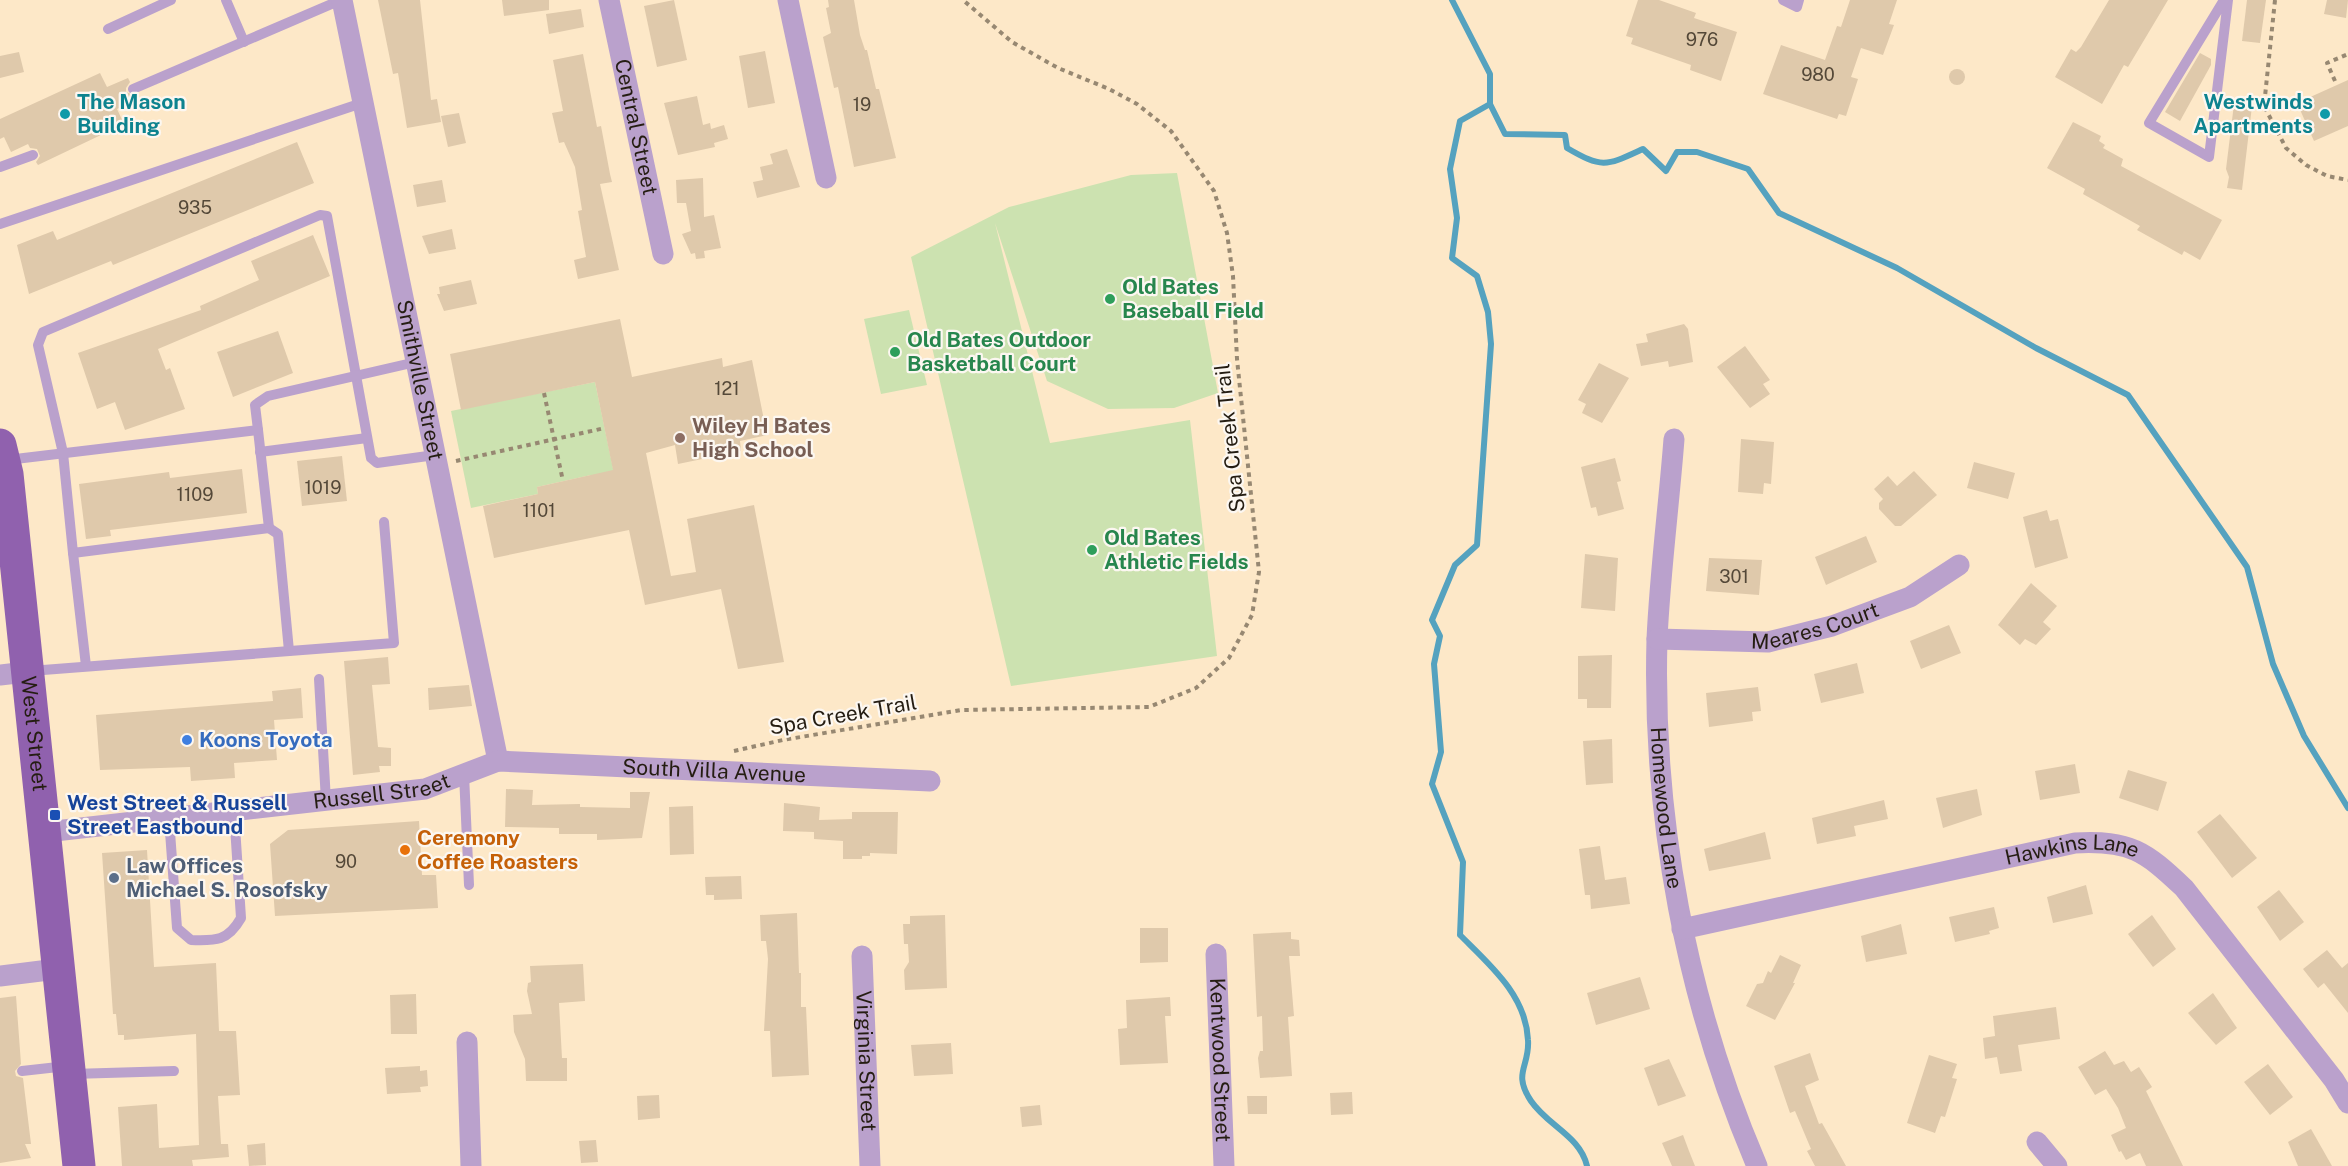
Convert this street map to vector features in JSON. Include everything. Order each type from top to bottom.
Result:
[{"type":"main road","name":"West Street","points":[[2,453],[13,673],[45,832],[67,1070],[79,1166]]},
{"type":"street","name":"Smithville Street","points":[[341,0],[498,761]]},
{"type":"street","name":"Central Street","points":[[609,0],[663,254]]},
{"type":"street","points":[[788,0],[826,178]]},
{"type":"street","name":"Homewood Lane","points":[[1674,439],[1658,639],[1661,794],[1682,929],[1706,1025],[1738,1122],[1757,1166]]},
{"type":"street","name":"Meares Court","points":[[1658,639],[1768,642],[1832,626],[1910,597],[1959,565]]},
{"type":"street","name":"Russell Street","points":[[45,832],[425,789],[498,761]]},
{"type":"street","name":"South Villa Avenue","points":[[498,761],[930,781]]},
{"type":"street","name":"Hawkins Lane","points":[[1682,929],[2075,843],[2102,841],[2129,846],[2155,860],[2184,888],[2327,1071],[2348,1103]]},
{"type":"street","name":"Kentwood Street","points":[[1216,954],[1224,1166]]},
{"type":"street","name":"Virginia Street","points":[[862,956],[870,1166]]},
{"type":"street","points":[[0,976],[57,969]]},
{"type":"street","points":[[467,1042],[471,1166]]},
{"type":"street","points":[[2037,1142],[2058,1166]]},
{"type":"lane","points":[[108,29],[171,0]]},
{"type":"lane","points":[[226,0],[244,42]]},
{"type":"lane","points":[[133,89],[341,0]]},
{"type":"lane","points":[[1783,0],[1797,7],[1799,0]]},
{"type":"lane","points":[[2226,0],[2209,157],[2150,123],[2226,0]]},
{"type":"lane","points":[[0,224],[362,103]]},
{"type":"lane","points":[[0,167],[33,155]]},
{"type":"lane","points":[[86,666],[63,453],[38,345],[43,332],[320,215],[327,216],[371,458],[377,463],[436,460]]},
{"type":"lane","points":[[269,528],[255,405],[268,396],[416,362]]},
{"type":"lane","points":[[2,453],[63,453],[258,430]]},
{"type":"lane","points":[[260,452],[367,438]]},
{"type":"lane","points":[[13,673],[394,643],[384,522]]},
{"type":"lane","points":[[72,553],[269,528],[278,534],[289,651]]},
{"type":"lane","points":[[319,679],[326,801]]},
{"type":"lane","points":[[464,774],[469,885]]},
{"type":"lane","points":[[169,819],[177,928],[191,940],[219,940],[233,933],[241,918],[234,811]]},
{"type":"lane","points":[[22,1071],[174,1071]]},
{"type":"path","name":"Spa Creek Trail","points":[[731,753],[739,748],[961,710],[1149,707],[1196,688],[1229,658],[1252,615],[1259,572],[1237,359],[1233,276],[1227,233],[1214,191],[1171,130],[1137,104],[1058,68],[1012,42],[963,0]]},
{"type":"path","points":[[2275,0],[2264,106],[2286,148],[2306,165],[2327,176],[2348,180]]},
{"type":"path","points":[[2335,81],[2327,63],[2348,54]]},
{"type":"path","points":[[544,393],[563,481]]},
{"type":"path","points":[[436,460],[605,428]]},
{"type":"green space","name":"Old Bates Athletic Fields","points":[[1177,173],[1218,393],[1174,408],[1108,409],[1047,381],[995,223],[1050,443],[1190,420],[1217,656],[1011,686],[911,257],[1009,207],[1131,175]]},
{"type":"green space","name":"Old Bates Outdoor Basketball Court","points":[[909,310],[927,385],[881,394],[864,319]]},
{"type":"green space","points":[[595,382],[615,478],[591,475],[537,487],[538,494],[471,508],[451,411]]},
{"type":"building","points":[[378,0],[420,0],[431,100],[437,99],[441,122],[407,128],[398,73],[393,74]]},
{"type":"building","points":[[502,0],[549,0],[549,10],[504,16]]},
{"type":"building","points":[[674,0],[687,60],[657,67],[644,6]]},
{"type":"building","points":[[828,0],[854,0],[860,35],[865,50],[867,50],[876,89],[879,89],[896,158],[854,167],[838,87],[834,88],[823,37],[831,33],[826,8],[829,7]]},
{"type":"building","points":[[1638,0],[1659,0],[1696,13],[1694,18],[1737,32],[1721,81],[1690,70],[1691,65],[1631,44],[1633,38],[1626,36]]},
{"type":"building","points":[[1850,0],[1897,0],[1889,24],[1894,25],[1883,55],[1861,48],[1851,77],[1858,79],[1846,116],[1839,114],[1837,119],[1763,94],[1781,45],[1825,60],[1837,26],[1841,27]]},
{"type":"building","points":[[2109,0],[2168,0],[2128,67],[2124,65],[2102,104],[2055,77],[2071,49],[2076,52],[2081,47]]},
{"type":"building","points":[[2247,0],[2266,0],[2260,43],[2242,41]]},
{"type":"building","points":[[2327,0],[2348,0],[2346,18],[2324,14]]},
{"type":"building","points":[[581,9],[584,27],[549,34],[546,14]]},
{"type":"building","points":[[765,51],[775,103],[748,108],[739,56]]},
{"type":"building","points":[[19,52],[24,72],[0,78],[0,56]]},
{"type":"building","points":[[2200,53],[2211,59],[2211,65],[2180,121],[2165,112]]},
{"type":"building","points":[[583,54],[597,127],[601,126],[612,182],[600,184],[619,270],[578,279],[574,260],[586,257],[578,211],[582,210],[575,167],[564,142],[559,143],[552,113],[563,111],[553,60]]},
{"type":"building","points":[[1954,69],[1960,69],[1965,77],[1963,83],[1954,85],[1949,80],[1949,74]]},
{"type":"building","name":"The Mason Building","points":[[100,73],[107,87],[128,78],[130,82],[126,92],[136,96],[138,100],[117,109],[124,124],[38,165],[36,162],[40,156],[37,149],[30,148],[28,144],[11,152],[4,137],[0,139],[0,119]]},
{"type":"building","name":"Westwinds Apartments","points":[[2348,80],[2348,126],[2314,141],[2297,103]]},
{"type":"building","points":[[697,96],[703,125],[710,123],[711,129],[724,125],[728,139],[714,143],[715,147],[678,155],[664,103]]},
{"type":"building","points":[[2234,104],[2252,106],[2242,190],[2227,188],[2229,177],[2226,169]]},
{"type":"building","points":[[459,113],[466,143],[448,147],[441,116]]},
{"type":"building","points":[[2073,122],[2101,136],[2099,141],[2105,145],[2103,148],[2123,159],[2121,166],[2222,220],[2200,260],[2184,251],[2182,255],[2137,230],[2140,226],[2083,194],[2085,189],[2047,168]]},
{"type":"building","points":[[297,142],[314,183],[113,265],[111,261],[29,294],[17,245],[53,231],[57,240]]},
{"type":"building","points":[[787,149],[800,187],[757,198],[753,182],[763,180],[760,167],[773,164],[770,154]]},
{"type":"building","points":[[703,178],[704,217],[714,215],[721,248],[704,251],[705,258],[696,259],[695,253],[691,254],[682,234],[691,231],[686,203],[677,203],[676,180]]},
{"type":"building","points":[[442,180],[446,202],[417,207],[413,185]]},
{"type":"building","points":[[452,229],[456,249],[429,254],[422,236]]},
{"type":"building","points":[[313,235],[330,276],[158,349],[166,370],[170,368],[185,409],[125,430],[115,402],[97,409],[78,353],[201,310],[200,306],[259,280],[251,261]]},
{"type":"building","points":[[471,280],[477,304],[444,311],[437,294],[440,294],[439,287]]},
{"type":"building","name":"Wiley H Bates High School","points":[[620,319],[632,377],[722,358],[723,367],[752,360],[767,435],[740,441],[741,451],[678,464],[675,445],[646,453],[671,576],[696,572],[687,519],[754,505],[784,662],[738,669],[721,589],[645,605],[629,530],[494,558],[483,506],[538,494],[537,487],[613,470],[595,382],[461,410],[450,354]]},
{"type":"building","points":[[1684,324],[1688,329],[1693,362],[1669,367],[1668,361],[1641,366],[1636,344],[1648,342],[1646,334]]},
{"type":"building","points":[[278,331],[293,373],[233,397],[217,352]]},
{"type":"building","points":[[1745,346],[1770,380],[1763,384],[1770,394],[1750,408],[1717,367]]},
{"type":"building","points":[[1599,363],[1629,378],[1602,423],[1582,413],[1586,404],[1578,400]]},
{"type":"building","points":[[1741,439],[1774,442],[1771,484],[1764,483],[1763,494],[1738,492]]},
{"type":"building","points":[[342,456],[347,501],[302,506],[297,461]]},
{"type":"building","points":[[1615,458],[1621,481],[1617,482],[1624,509],[1598,516],[1596,507],[1591,508],[1581,467]]},
{"type":"building","points":[[1974,462],[2015,473],[2008,499],[1967,488]]},
{"type":"building","points":[[242,469],[247,513],[110,530],[111,536],[86,539],[79,484],[169,472],[170,478]]},
{"type":"building","points":[[1914,471],[1937,495],[1901,526],[1895,526],[1879,509],[1879,503],[1883,499],[1874,489],[1888,476],[1897,486]]},
{"type":"building","points":[[2047,510],[2050,521],[2058,519],[2068,558],[2035,568],[2023,517]]},
{"type":"building","points":[[1866,536],[1877,562],[1826,585],[1815,557]]},
{"type":"building","points":[[1585,554],[1618,558],[1615,611],[1581,608]]},
{"type":"building","points":[[1709,558],[1762,560],[1759,595],[1706,591]]},
{"type":"building","points":[[2031,583],[2057,606],[2043,622],[2051,629],[2036,645],[2025,639],[2020,645],[1998,625]]},
{"type":"building","points":[[1949,625],[1961,653],[1921,669],[1910,641]]},
{"type":"building","points":[[1612,655],[1611,708],[1587,708],[1587,699],[1578,699],[1578,656]]},
{"type":"building","points":[[388,657],[390,684],[372,685],[378,747],[391,748],[391,766],[379,766],[380,772],[353,775],[344,661]]},
{"type":"building","points":[[1857,663],[1864,693],[1821,703],[1814,674]]},
{"type":"building","points":[[469,685],[472,706],[429,710],[428,688]]},
{"type":"building","points":[[1758,687],[1761,711],[1752,712],[1753,721],[1709,727],[1706,693]]},
{"type":"building","name":"Koons Toyota","points":[[301,688],[303,718],[274,720],[277,760],[234,763],[235,778],[191,781],[190,767],[100,770],[96,715],[273,701],[272,691]]},
{"type":"building","points":[[1612,739],[1613,783],[1586,785],[1583,741]]},
{"type":"building","points":[[2075,764],[2080,793],[2040,800],[2035,771]]},
{"type":"building","points":[[2128,770],[2167,782],[2158,811],[2119,798]]},
{"type":"building","points":[[506,789],[533,790],[532,805],[580,804],[580,807],[630,808],[630,792],[650,792],[642,838],[597,840],[597,834],[559,834],[559,828],[505,827]]},
{"type":"building","points":[[1977,789],[1982,815],[1943,828],[1936,798]]},
{"type":"building","points":[[1884,800],[1888,819],[1854,826],[1856,836],[1817,844],[1812,818]]},
{"type":"building","points":[[784,803],[820,807],[819,820],[852,819],[852,812],[898,812],[897,854],[870,853],[870,856],[862,856],[862,859],[843,859],[843,841],[814,839],[814,832],[783,831]]},
{"type":"building","points":[[693,806],[694,854],[670,855],[669,807]]},
{"type":"building","points":[[2220,814],[2257,858],[2232,878],[2197,832]]},
{"type":"building","points":[[419,821],[422,875],[436,875],[438,908],[275,916],[270,844],[288,830]]},
{"type":"building","points":[[1765,832],[1771,859],[1709,871],[1704,849]]},
{"type":"building","points":[[1600,846],[1605,880],[1626,877],[1630,904],[1591,909],[1590,895],[1585,895],[1579,849]]},
{"type":"building","points":[[147,850],[154,967],[216,963],[219,1031],[236,1031],[240,1095],[218,1096],[221,1144],[228,1144],[229,1157],[192,1160],[193,1166],[122,1166],[118,1107],[157,1104],[159,1148],[199,1145],[196,1034],[124,1040],[124,1035],[118,1035],[116,1014],[113,1014],[102,853]]},
{"type":"building","points":[[741,876],[742,899],[714,900],[714,895],[706,895],[705,877]]},
{"type":"building","points":[[2086,885],[2093,914],[2053,923],[2047,897]]},
{"type":"building","points":[[2279,890],[2304,922],[2280,941],[2257,907]]},
{"type":"building","points":[[1994,907],[1999,928],[1989,931],[1990,934],[1955,942],[1949,917]]},
{"type":"building","points":[[797,913],[801,1007],[806,1007],[809,1075],[772,1077],[770,1031],[764,1031],[768,959],[766,941],[761,941],[760,915]]},
{"type":"building","points":[[945,915],[947,988],[905,990],[904,970],[909,962],[908,944],[904,944],[903,924],[910,924],[910,916]]},
{"type":"building","points":[[2152,915],[2176,949],[2153,967],[2128,934]]},
{"type":"building","points":[[1901,924],[1907,954],[1866,962],[1861,936]]},
{"type":"building","points":[[1140,928],[1168,928],[1168,962],[1140,963]]},
{"type":"building","points":[[1291,932],[1291,939],[1299,940],[1300,956],[1289,956],[1294,1016],[1288,1017],[1292,1076],[1260,1078],[1258,1058],[1260,1051],[1263,1051],[1262,1016],[1257,1017],[1253,934]]},
{"type":"building","points":[[2327,950],[2342,968],[2348,963],[2348,1013],[2324,983],[2318,988],[2303,969]]},
{"type":"building","points":[[1780,955],[1801,965],[1793,983],[1795,983],[1775,1020],[1746,1006],[1757,984],[1763,983],[1768,971],[1771,973]]},
{"type":"building","points":[[583,964],[585,1001],[559,1003],[562,1058],[567,1058],[567,1081],[526,1081],[525,1059],[514,1032],[513,1015],[532,1014],[527,991],[528,983],[531,982],[530,966]]},
{"type":"building","points":[[1640,977],[1650,1009],[1596,1025],[1587,993]]},
{"type":"building","points":[[2213,993],[2237,1028],[2216,1045],[2188,1013]]},
{"type":"building","points":[[416,994],[417,1034],[391,1034],[390,995]]},
{"type":"building","points":[[16,996],[21,1064],[15,1071],[16,1076],[23,1078],[31,1144],[25,1144],[31,1158],[0,1163],[0,998]]},
{"type":"building","points":[[1170,997],[1171,1016],[1165,1016],[1168,1063],[1120,1065],[1118,1029],[1127,1028],[1126,1000]]},
{"type":"building","points":[[2056,1007],[2060,1039],[2018,1045],[2022,1071],[2000,1074],[1997,1057],[1985,1059],[1983,1038],[1995,1036],[1993,1016]]},
{"type":"building","points":[[951,1043],[953,1074],[914,1076],[911,1045]]},
{"type":"building","points":[[2105,1051],[2114,1065],[2124,1061],[2131,1072],[2139,1067],[2152,1087],[2146,1091],[2183,1166],[2146,1166],[2140,1153],[2126,1160],[2121,1151],[2119,1152],[2111,1135],[2126,1128],[2118,1108],[2106,1089],[2095,1095],[2078,1067]]},
{"type":"building","points":[[1810,1053],[1819,1080],[1805,1086],[1819,1124],[1822,1123],[1846,1166],[1815,1166],[1807,1151],[1811,1149],[1795,1111],[1790,1113],[1774,1066]]},
{"type":"building","points":[[1929,1055],[1957,1064],[1952,1078],[1957,1079],[1945,1117],[1941,1116],[1935,1133],[1907,1123]]},
{"type":"building","points":[[1669,1059],[1686,1096],[1658,1106],[1644,1068]]},
{"type":"building","points":[[2268,1064],[2293,1097],[2270,1115],[2244,1082]]},
{"type":"building","points":[[420,1066],[420,1071],[427,1070],[428,1086],[420,1087],[421,1092],[387,1094],[385,1068]]},
{"type":"building","points":[[1352,1092],[1353,1114],[1331,1115],[1330,1093]]},
{"type":"building","points":[[659,1095],[660,1118],[638,1120],[637,1096]]},
{"type":"building","points":[[1247,1096],[1267,1096],[1267,1114],[1248,1114]]},
{"type":"building","points":[[1040,1105],[1042,1125],[1022,1127],[1020,1107]]},
{"type":"building","points":[[2311,1129],[2332,1166],[2298,1166],[2288,1142]]},
{"type":"building","points":[[1683,1135],[1695,1166],[1672,1166],[1662,1143]]},
{"type":"building","points":[[596,1140],[598,1162],[581,1163],[579,1141]]},
{"type":"building","points":[[265,1143],[266,1165],[249,1166],[247,1145]]},
{"type":"waterway","points":[[1452,0],[1490,74],[1490,104],[1460,121],[1450,169],[1457,218],[1452,258],[1477,276],[1488,312],[1491,344],[1477,545],[1455,565],[1432,620],[1440,636],[1434,664],[1441,752],[1432,784],[1463,862],[1460,935],[1505,982],[1514,995],[1526,1024],[1528,1040],[1522,1076],[1525,1091],[1538,1110],[1578,1147],[1587,1166]]},
{"type":"waterway","points":[[1490,104],[1505,134],[1565,135],[1567,148],[1597,162],[1612,162],[1643,149],[1666,171],[1677,152],[1697,152],[1748,169],[1779,213],[1897,268],[2036,348],[2128,395],[2247,567],[2273,664],[2304,736],[2348,808]]},
{"type":"place","name":"The Mason Building","points":[[65,114]]},
{"type":"place","name":"Westwinds Apartments","points":[[2325,114]]},
{"type":"place","name":"Old Bates Baseball Field","points":[[1110,299]]},
{"type":"place","name":"Old Bates Outdoor Basketball Court","points":[[895,352]]},
{"type":"place","name":"Wiley H Bates High School","points":[[680,438]]},
{"type":"place","name":"Old Bates Athletic Fields","points":[[1092,550]]},
{"type":"place","name":"Koons Toyota","points":[[187,740]]},
{"type":"place","name":"West Street & Russell Street Eastbound","points":[[55,815]]},
{"type":"place","name":"Ceremony Coffee Roasters","points":[[405,850]]},
{"type":"place","name":"Law Offices Michael S. Rosofsky","points":[[114,878]]}]
